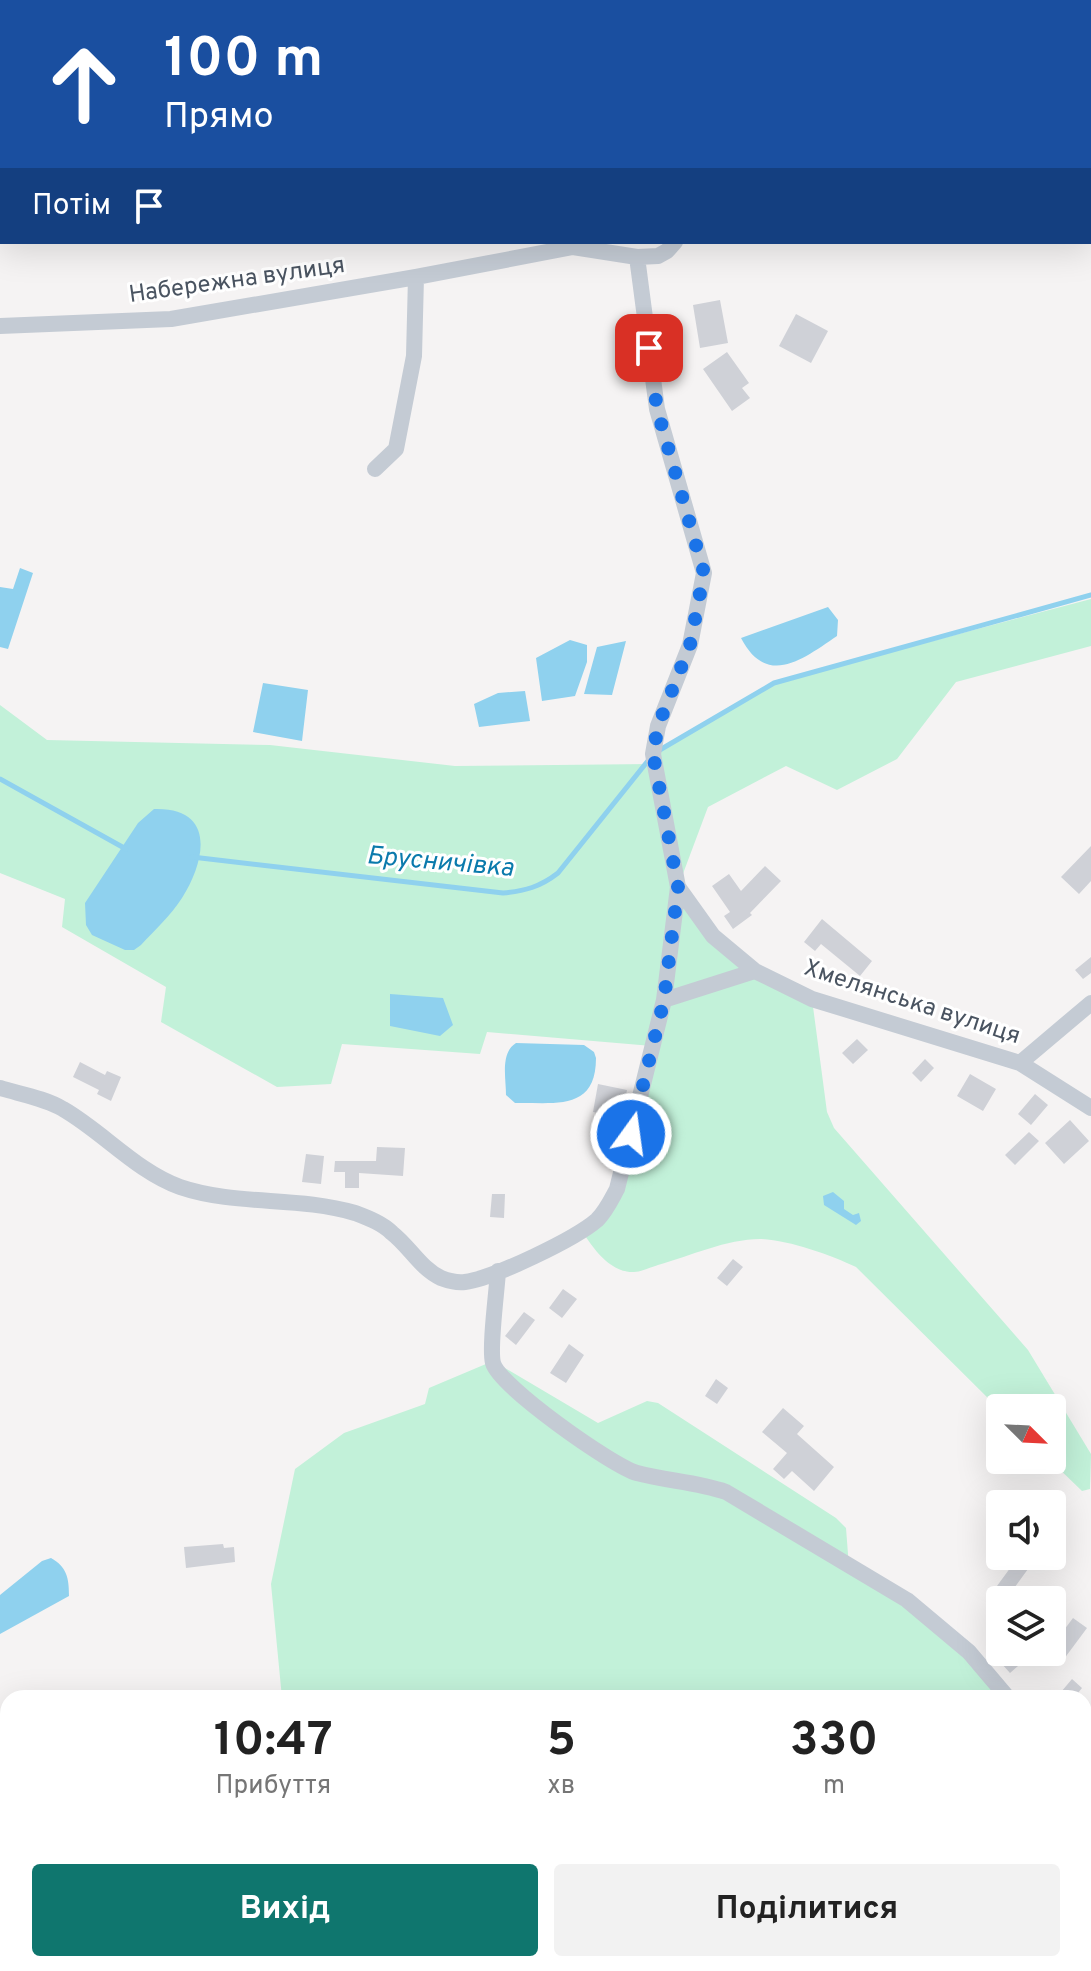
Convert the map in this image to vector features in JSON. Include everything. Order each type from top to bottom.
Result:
[{"type":"street","points":[[0,1088],[62,1108],[148,1170],[179,1186],[226,1196],[332,1208],[368,1218],[392,1232],[428,1270],[451,1282],[465,1282],[498,1271],[582,1231],[599,1217],[617,1189],[664,1000],[678,887],[653,754],[658,726],[690,645],[704,573],[657,409],[637,257],[658,256],[673,244]]},
{"type":"street","name":"Набережна вулиця","points":[[0,326],[171,319],[416,277],[573,245],[637,257]]},
{"type":"street","points":[[375,469],[396,449],[414,356],[416,277]]},
{"type":"street","name":"Хмелянська вулиця","points":[[678,887],[713,936],[755,971],[812,999],[1020,1063],[1091,1108]]},
{"type":"street","points":[[664,1000],[755,971]]},
{"type":"street","points":[[1020,1063],[1091,1003]]},
{"type":"street","points":[[498,1271],[493,1361],[505,1382],[617,1464],[636,1472],[708,1485],[726,1492],[907,1600],[969,1652],[1001,1690]]},
{"type":"green space","points":[[1091,599],[1091,646],[956,682],[897,759],[837,790],[786,766],[708,807],[678,887],[713,936],[812,999],[827,1112],[834,1128],[1028,1350],[1055,1394],[986,1396],[856,1267],[809,1249],[784,1242],[747,1240],[637,1272],[617,1268],[603,1258],[582,1231],[609,1204],[652,1046],[487,1032],[480,1054],[342,1044],[331,1084],[277,1087],[161,1022],[166,987],[62,927],[65,899],[0,873],[0,705],[47,740],[270,745],[455,766],[651,764],[653,754],[774,683]]},
{"type":"green space","points":[[493,1361],[598,1423],[647,1401],[658,1403],[836,1518],[846,1528],[849,1567],[907,1600],[1000,1690],[281,1690],[271,1584],[295,1469],[344,1433],[425,1404],[429,1388]]},
{"type":"green space","points":[[1066,1413],[1091,1454],[1090,1489],[1082,1491],[1064,1474]]},
{"type":"water","points":[[20,568],[33,573],[8,649],[0,647],[0,587],[13,589]]},
{"type":"water","points":[[828,607],[838,620],[837,636],[799,660],[774,665],[762,662],[741,638]]},
{"type":"water","points":[[570,640],[587,645],[587,662],[575,696],[542,701],[536,658]]},
{"type":"water","points":[[626,641],[612,695],[584,694],[597,647]]},
{"type":"water","points":[[263,683],[308,690],[302,741],[253,732]]},
{"type":"water","points":[[525,691],[530,721],[479,727],[474,704],[498,693]]},
{"type":"water","points":[[154,809],[174,811],[188,817],[196,826],[200,838],[200,853],[190,883],[178,904],[141,945],[134,950],[125,950],[92,935],[86,925],[85,903],[138,823]]},
{"type":"water","points":[[390,994],[443,998],[453,1025],[440,1036],[390,1026]]},
{"type":"water","points":[[516,1043],[584,1045],[594,1052],[596,1058],[589,1088],[581,1096],[558,1103],[515,1103],[506,1095],[505,1066],[508,1053]]},
{"type":"water","points":[[833,1192],[844,1201],[844,1209],[853,1215],[859,1213],[861,1221],[856,1225],[824,1205],[823,1196]]},
{"type":"water","points":[[51,1558],[61,1565],[66,1574],[69,1596],[0,1634],[0,1595],[42,1561]]},
{"type":"building","points":[[720,300],[728,343],[700,348],[693,305]]},
{"type":"building","points":[[796,314],[828,331],[811,363],[779,346]]},
{"type":"building","points":[[727,352],[749,383],[742,388],[750,398],[732,411],[703,369]]},
{"type":"building","points":[[1091,846],[1091,881],[1079,894],[1061,877]]},
{"type":"building","points":[[765,866],[781,881],[750,913],[752,915],[733,929],[724,916],[730,912],[712,886],[729,874],[741,891]]},
{"type":"building","points":[[822,919],[872,961],[860,976],[821,944],[815,951],[804,942]]},
{"type":"building","points":[[1091,957],[1091,973],[1083,979],[1075,970]]},
{"type":"building","points":[[857,1039],[868,1050],[853,1064],[842,1053]]},
{"type":"building","points":[[925,1059],[934,1068],[921,1082],[912,1073]]},
{"type":"building","points":[[80,1062],[105,1075],[107,1071],[121,1077],[111,1101],[97,1094],[99,1090],[73,1077]]},
{"type":"building","points":[[970,1074],[996,1089],[983,1111],[957,1096]]},
{"type":"building","points":[[598,1084],[627,1090],[622,1117],[593,1112]]},
{"type":"building","points":[[1035,1094],[1048,1105],[1031,1125],[1018,1114]]},
{"type":"building","points":[[1070,1120],[1089,1141],[1064,1164],[1045,1143]]},
{"type":"building","points":[[1029,1132],[1039,1141],[1015,1165],[1005,1155]]},
{"type":"building","points":[[377,1147],[405,1148],[403,1176],[359,1173],[359,1188],[345,1188],[345,1172],[334,1172],[335,1161],[376,1161]]},
{"type":"building","points":[[306,1154],[324,1156],[321,1184],[302,1182]]},
{"type":"building","points":[[492,1194],[505,1194],[504,1218],[490,1217]]},
{"type":"building","points":[[733,1259],[743,1267],[727,1286],[717,1278]]},
{"type":"building","points":[[563,1289],[577,1299],[562,1318],[549,1308]]},
{"type":"building","points":[[524,1312],[535,1320],[516,1345],[505,1336]]},
{"type":"building","points":[[569,1344],[584,1355],[566,1383],[550,1373]]},
{"type":"building","points":[[716,1379],[728,1388],[717,1404],[705,1396]]},
{"type":"building","points":[[783,1408],[804,1426],[797,1434],[834,1467],[814,1491],[792,1471],[784,1479],[773,1469],[787,1453],[762,1432]]},
{"type":"building","points":[[223,1544],[224,1548],[234,1547],[235,1562],[186,1568],[184,1547]]},
{"type":"building","points":[[1009,1570],[1027,1570],[1016,1586],[997,1586]]},
{"type":"building","points":[[1073,1618],[1087,1628],[1066,1656],[1066,1627]]},
{"type":"building","points":[[1004,1666],[1018,1666],[1010,1673]]},
{"type":"building","points":[[1072,1679],[1082,1688],[1080,1690],[1063,1690]]},
{"type":"waterway","name":"Брусничівка","points":[[658,751],[774,683],[1091,595]]},
{"type":"waterway","name":"Брусничівка","points":[[192,857],[503,893],[525,889],[545,882],[558,873],[651,757]]},
{"type":"waterway","name":"Брусничівка","points":[[0,779],[126,849]]},
{"type":"route","points":[[631,1134],[664,1000],[678,887],[653,754],[658,726],[690,645],[704,573],[657,409],[649,348]]}]
